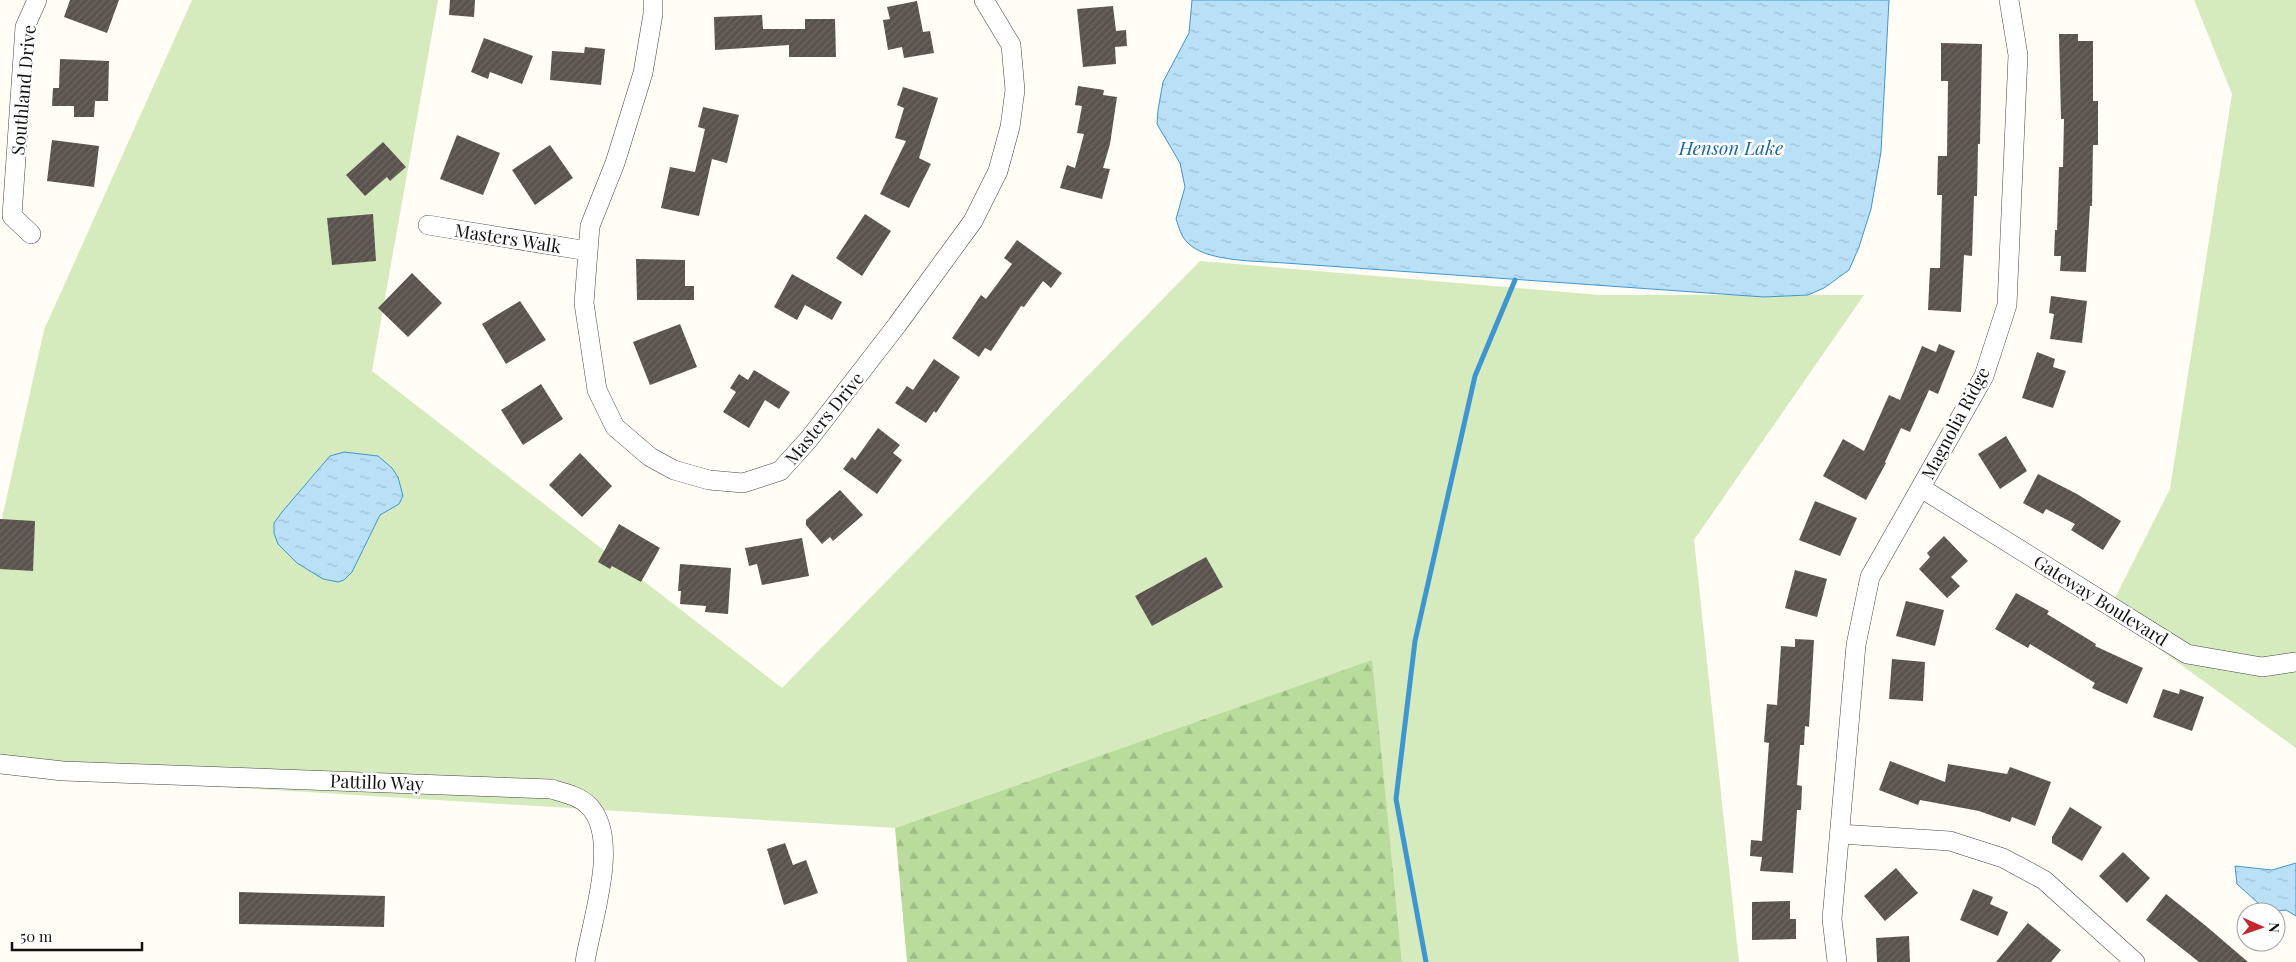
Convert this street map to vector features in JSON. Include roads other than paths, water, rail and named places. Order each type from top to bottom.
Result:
[{"type":"street","name":"Southland Drive","points":[[31,234],[12,216],[25,28],[37,0]]},
{"type":"street","name":"Masters Drive","points":[[653,0],[654,14],[643,73],[615,163],[590,226],[584,303],[597,390],[615,427],[650,457],[674,470],[709,480],[743,482],[780,471],[809,439],[897,325],[973,221],[998,171],[1010,127],[1015,90],[1011,45],[984,0]]},
{"type":"street","name":"Magnolia Ridge","points":[[1837,962],[1832,919],[1856,645],[1870,577],[1984,376],[2008,305],[2018,55],[2009,0]]},
{"type":"street","name":"Masters Walk","points":[[428,225],[588,251]]},
{"type":"street","name":"Gateway Boulevard","points":[[1920,488],[2187,654],[2262,667],[2296,662]]},
{"type":"street","name":"Pattillo Way","points":[[0,764],[63,771],[551,789],[574,795],[590,806],[599,823],[604,842],[601,894],[589,938],[585,962]]},
{"type":"street","points":[[1840,834],[1950,841],[2003,858],[2044,880],[2135,962]]},
{"type":"water","name":"Henson Lake","points":[[1192,0],[1889,0],[1881,152],[1871,209],[1859,247],[1849,270],[1824,288],[1808,295],[1764,297],[1247,261],[1207,254],[1188,243],[1180,232],[1176,219],[1185,187],[1180,163],[1157,124],[1163,82],[1189,33]]},
{"type":"water","points":[[344,452],[378,456],[392,468],[398,477],[403,496],[399,504],[380,515],[352,572],[344,580],[338,582],[323,579],[297,563],[278,544],[274,533],[274,523],[330,456]]},
{"type":"water","points":[[2296,863],[2296,916],[2286,910],[2286,902],[2257,902],[2237,884],[2235,866],[2272,870]]},
{"type":"waterway","points":[[1426,962],[1396,799],[1415,641],[1475,376],[1515,280]]}]
